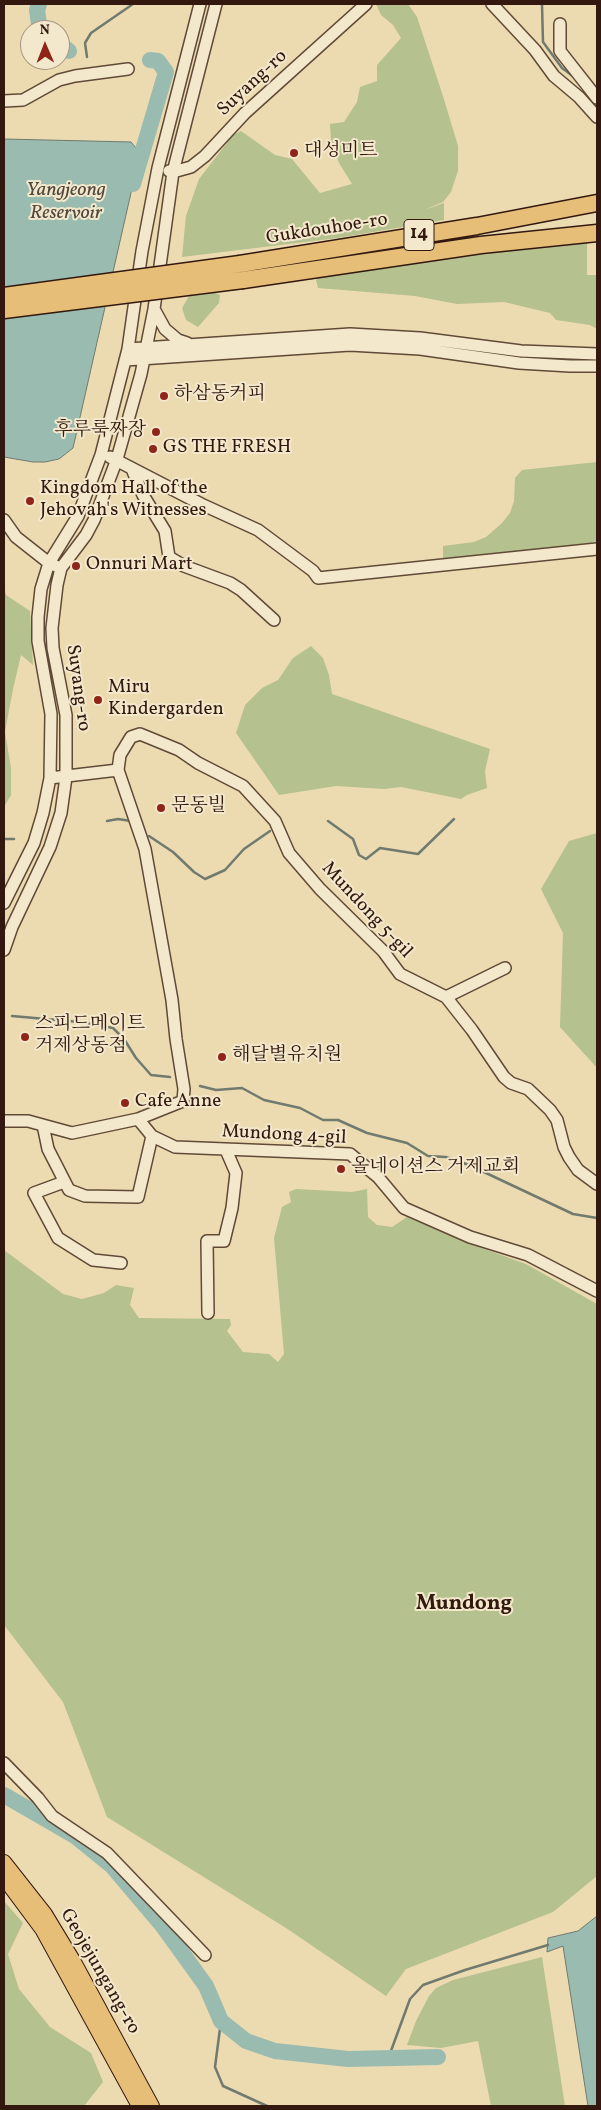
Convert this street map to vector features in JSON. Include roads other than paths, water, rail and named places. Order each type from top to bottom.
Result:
[{"type":"highway","name":"Gukdouhoe-ro","points":[[242,272],[597,203]]},
{"type":"highway","name":"Gukdouhoe-ro","points":[[242,272],[597,233]]},
{"type":"highway","name":"14","points":[[4,296],[242,272]]},
{"type":"highway","name":"14","points":[[4,310],[242,272]]},
{"type":"main road","name":"Geojejungang-ro","points":[[4,1862],[45,1914],[152,2106]]},
{"type":"main road","name":"Geojejungang-ro","points":[[4,1878],[42,1929],[139,2106]]},
{"type":"street","points":[[4,903],[34,843],[43,813],[50,778],[51,714],[38,641],[41,589],[49,563],[78,516],[101,455],[126,354],[142,251],[158,168],[200,4]]},
{"type":"street","name":"Suyang-ro","points":[[4,950],[12,927],[50,847],[61,813],[66,777],[66,715],[53,648],[52,628],[54,604],[61,568],[86,535],[94,520],[117,459],[141,374],[154,309],[173,172],[216,4]]},
{"type":"street","name":"Suyang-ro","points":[[173,172],[191,167],[205,156],[245,113],[366,4]]},
{"type":"street","points":[[492,4],[535,50],[554,76],[597,117]]},
{"type":"street","points":[[560,24],[560,51],[597,98]]},
{"type":"street","points":[[4,101],[23,100],[59,80],[128,69]]},
{"type":"street","points":[[158,168],[173,172]]},
{"type":"street","points":[[154,309],[165,329],[178,340],[188,344]]},
{"type":"street","points":[[126,354],[147,347],[350,334],[420,338],[520,351],[597,354]]},
{"type":"street","points":[[126,354],[144,359],[350,345],[420,349],[519,363],[597,366]]},
{"type":"street","points":[[141,374],[148,364],[159,358]]},
{"type":"street","points":[[579,366],[597,374]]},
{"type":"street","points":[[101,455],[117,459],[132,469],[201,504],[258,530],[313,571],[318,578],[597,549]]},
{"type":"street","points":[[132,469],[143,495],[165,531],[169,557],[184,566],[236,587],[274,620]]},
{"type":"street","points":[[4,520],[16,537],[49,563],[61,568]]},
{"type":"street","name":"Mundong 5-gil","points":[[118,770],[120,755],[131,737],[140,734],[179,750],[198,763],[243,786],[275,821],[289,853],[320,889],[383,952],[400,974],[446,997],[472,1030],[504,1077],[511,1083],[528,1089],[550,1110],[558,1120],[564,1148],[569,1157],[578,1170],[597,1184]]},
{"type":"street","points":[[4,1121],[28,1121],[72,1133],[138,1119],[183,1101],[184,1088],[172,1000],[145,850],[118,770],[50,778]]},
{"type":"street","points":[[446,997],[506,968]]},
{"type":"street","name":"Mundong 4-gil","points":[[138,1119],[152,1136],[175,1148],[350,1154],[378,1177],[404,1208],[470,1237],[528,1255],[597,1291]]},
{"type":"street","points":[[42,1125],[48,1149],[64,1182],[69,1190],[85,1196],[138,1197],[152,1136]]},
{"type":"street","points":[[208,1313],[207,1241],[224,1241],[233,1199],[236,1173],[226,1150]]},
{"type":"street","points":[[64,1182],[34,1193],[58,1238],[93,1260],[121,1263]]},
{"type":"street","points":[[4,1763],[38,1798],[52,1816],[107,1853],[205,1955]]},
{"type":"water","name":"Yangjeong Reservoir","points":[[4,139],[131,142],[136,148],[133,184],[73,448],[59,459],[45,462],[4,457]]},
{"type":"water","points":[[597,1916],[597,2106],[588,2106],[563,1946],[547,1952],[548,1938],[578,1931]]},
{"type":"waterway","points":[[38,20],[37,10],[39,4]]},
{"type":"waterway","points":[[87,57],[85,43],[91,33],[133,4]]},
{"type":"waterway","points":[[542,4],[543,42],[562,68],[574,77]]},
{"type":"waterway","points":[[133,184],[166,72],[158,61],[150,60]]},
{"type":"waterway","points":[[585,92],[590,99]]},
{"type":"waterway","points":[[107,821],[118,819],[131,821]]},
{"type":"waterway","points":[[328,821],[353,839],[359,855],[366,859],[380,848],[418,854],[454,819]]},
{"type":"waterway","points":[[149,836],[173,852],[194,872],[205,879],[225,870],[244,849],[270,831]]},
{"type":"waterway","points":[[4,839],[14,839]]},
{"type":"waterway","points":[[12,1016],[80,1022],[113,1028],[124,1039],[136,1058],[151,1075],[170,1077]]},
{"type":"waterway","points":[[200,1086],[216,1090],[242,1088],[264,1100],[300,1108],[323,1120],[338,1120],[367,1133],[407,1143],[428,1156],[446,1157],[469,1165],[573,1214],[597,1218]]},
{"type":"waterway","points":[[4,1795],[75,1836],[112,1866],[162,1925],[206,1986],[221,2021],[246,2041],[275,2051],[348,2059],[438,2057]]},
{"type":"waterway","points":[[388,2059],[410,1999],[423,1985],[548,1945]]},
{"type":"waterway","points":[[221,2021],[215,2067],[223,2086],[267,2106]]},
{"type":"place","name":"대성미트","points":[[294,153]]},
{"type":"place","name":"하삼동커피","points":[[164,396]]},
{"type":"place","name":"후루룩짜장","points":[[156,432]]},
{"type":"place","name":"GS THE FRESH","points":[[153,449]]},
{"type":"place","name":"Kingdom Hall of the Jehovah's Witnesses","points":[[30,501]]},
{"type":"place","name":"Onnuri Mart","points":[[76,566]]},
{"type":"place","name":"Miru Kindergarden","points":[[98,700]]},
{"type":"place","name":"문동빌","points":[[161,808]]},
{"type":"place","name":"스피드메이트 거제상동점","points":[[25,1037]]},
{"type":"place","name":"해달별유치원","points":[[222,1057]]},
{"type":"place","name":"Cafe Anne","points":[[125,1103]]},
{"type":"place","name":"올네이션스 거제교회","points":[[341,1169]]},
{"type":"district","name":"Mundong","points":[[464,1605]]}]
